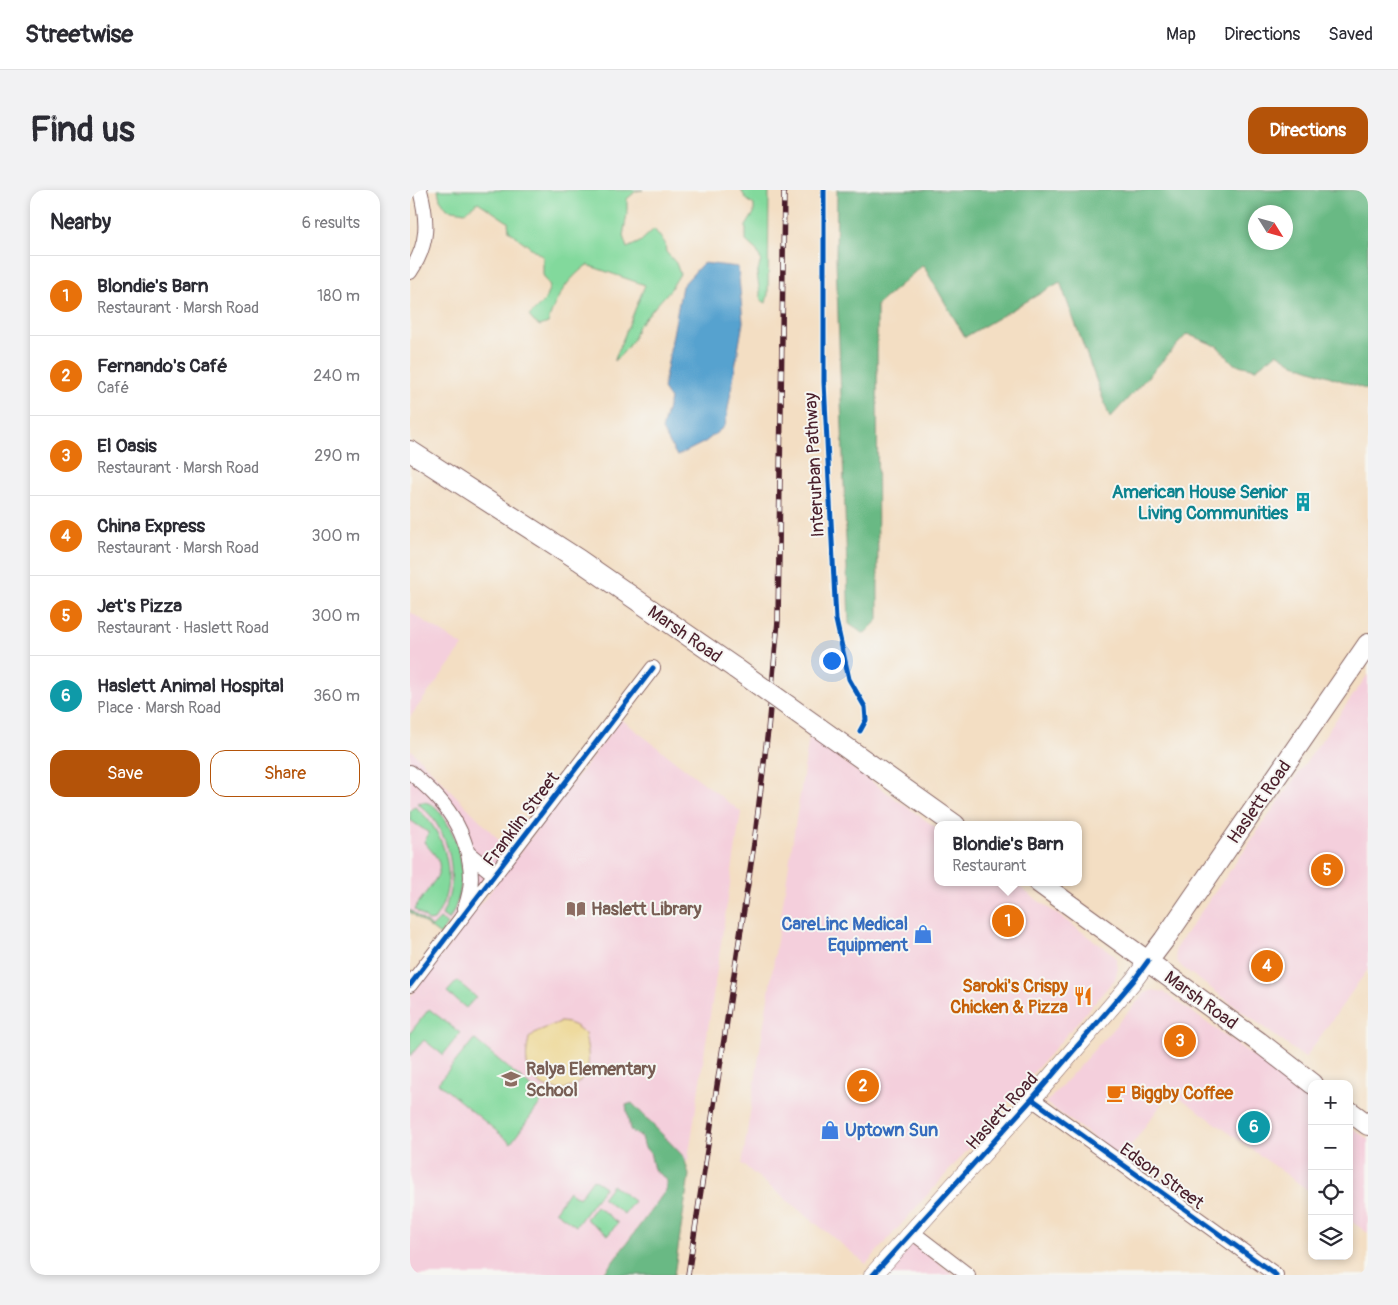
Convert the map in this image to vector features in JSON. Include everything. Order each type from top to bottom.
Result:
[{"type":"main road","name":"Marsh Road","points":[[411,453],[579,560],[735,668],[949,821]]},
{"type":"main road","name":"Haslett Road","points":[[1148,961],[1368,644]]},
{"type":"main road","name":"Marsh Road","points":[[1044,886],[1260,1042],[1308,1080]]},
{"type":"main road","points":[[1353,1114],[1368,1125]]},
{"type":"street","points":[[410,272],[420,253],[425,234],[425,215],[420,190]]},
{"type":"street","name":"Franklin Street","points":[[410,985],[653,668]]},
{"type":"street","name":"Franklin Street","points":[[410,772],[434,793],[449,812],[460,832],[468,853],[471,881],[470,892],[464,912],[454,927]]},
{"type":"street","name":"Franklin Street","points":[[468,853],[495,875]]},
{"type":"street","name":"Haslett Road","points":[[873,1275],[1032,1099],[1134,980],[1148,961]]},
{"type":"street","name":"Edson Street","points":[[1032,1099],[1276,1275]]},
{"type":"street","points":[[912,1232],[968,1275]]},
{"type":"shaded area","points":[[410,612],[463,646],[410,717]]},
{"type":"shaded area","points":[[1368,674],[1368,969],[1305,1058],[1182,967],[1177,961],[1175,951]]},
{"type":"shaded area","points":[[621,719],[741,812],[688,1160],[602,1275],[410,1275],[410,997]]},
{"type":"shaded area","points":[[809,737],[934,826],[934,886],[1018,886],[1113,954],[1118,968],[1115,979],[979,1137],[866,1264],[742,1164]]},
{"type":"shaded area","points":[[410,749],[508,849],[440,935],[410,912]]},
{"type":"shaded area","points":[[1153,990],[1164,992],[1308,1095],[1308,1190],[1171,1091],[1122,1158],[1046,1103],[1145,993]]},
{"type":"shaded area","points":[[1353,1129],[1368,1139],[1368,1233],[1353,1223]]},
{"type":"shaded area","points":[[912,1244],[955,1275],[885,1275]]},
{"type":"green space","points":[[438,190],[643,190],[636,191],[627,199],[627,214],[623,236],[627,248],[640,242],[654,229],[665,243],[666,252],[676,263],[680,274],[670,290],[638,326],[633,340],[614,361],[645,285],[587,265],[573,277],[563,290],[548,323],[540,326],[529,316],[545,300],[550,286],[543,275],[543,257],[509,231],[508,222],[478,202],[465,212],[447,209],[440,199]]},
{"type":"green space","points":[[741,190],[769,190],[768,294],[766,303],[761,300],[757,274],[761,260],[757,251],[746,241],[746,226],[754,213],[754,205],[746,199]]},
{"type":"green space","points":[[837,190],[1368,190],[1368,390],[1294,364],[1277,353],[1256,369],[1234,364],[1217,346],[1187,334],[1110,418],[1060,282],[965,337],[923,265],[877,305],[878,620],[864,634],[849,624],[836,259]]},
{"type":"green space","points":[[423,802],[433,805],[438,809],[451,830],[460,855],[461,881],[459,894],[449,920],[442,915],[450,890],[451,864],[444,839],[438,827],[429,814],[417,803]]},
{"type":"green space","points":[[414,806],[426,817],[435,830],[442,844],[446,859],[447,891],[442,906],[434,920],[429,921],[414,909],[435,880],[438,874],[439,863],[424,842],[429,833],[410,820],[410,811]]},
{"type":"green space","points":[[410,910],[432,927],[440,919],[447,924],[440,935],[410,912]]},
{"type":"green space","points":[[457,981],[476,997],[466,1008],[447,992]]},
{"type":"green space","points":[[429,1009],[460,1033],[443,1055],[424,1040],[410,1056],[410,1033]]},
{"type":"green space","points":[[474,1039],[544,1098],[511,1143],[438,1083]]},
{"type":"green space","points":[[632,1103],[684,1157],[689,1175],[674,1275],[603,1275],[666,1190],[666,1179],[654,1170],[650,1152],[645,1148],[642,1137],[630,1130],[626,1105]]},
{"type":"green space","points":[[593,1179],[605,1187],[576,1226],[555,1211],[569,1191],[579,1198]]},
{"type":"green space","points":[[612,1185],[634,1201],[624,1214],[602,1198]]},
{"type":"green space","points":[[596,1206],[618,1223],[608,1235],[586,1219]]},
{"type":"sand","points":[[560,1022],[574,1025],[585,1034],[588,1058],[586,1072],[581,1080],[567,1089],[558,1090],[542,1085],[535,1080],[528,1068],[526,1055],[529,1038],[536,1032]]},
{"type":"water","points":[[703,263],[738,267],[743,322],[725,426],[705,442],[677,456],[662,430],[670,399],[663,389],[682,286]]},
{"type":"railway","points":[[688,1275],[754,844],[768,730],[778,621],[784,190]]},
{"type":"cycle path","name":"Interurban Pathway","points":[[824,190],[824,382],[836,620],[849,679],[865,707],[866,720],[860,731]]},
{"type":"cycle path","points":[[410,985],[653,668]]},
{"type":"cycle path","points":[[873,1275],[1032,1099],[1134,980],[1148,961]]},
{"type":"cycle path","points":[[1032,1099],[1276,1275]]},
{"type":"place","name":"American House Senior Living Communities","points":[[1303,502]]},
{"type":"place","name":"Jet's Pizza","points":[[1327,870]]},
{"type":"place","name":"Haslett Library","points":[[576,909]]},
{"type":"place","name":"Blondie's Barn","points":[[1008,921]]},
{"type":"place","name":"CareLinc Medical Equipment","points":[[923,934]]},
{"type":"place","name":"China Express","points":[[1267,966]]},
{"type":"place","name":"Saroki's Crispy Chicken & Pizza","points":[[1083,996]]},
{"type":"place","name":"El Oasis","points":[[1180,1041]]},
{"type":"place","name":"Ralya Elementary School","points":[[511,1079]]},
{"type":"place","name":"Fernando's Café","points":[[863,1086]]},
{"type":"place","name":"Biggby Coffee","points":[[1116,1093]]},
{"type":"place","name":"Haslett Animal Hospital","points":[[1254,1127]]},
{"type":"place","name":"Uptown Sun","points":[[830,1130]]}]
